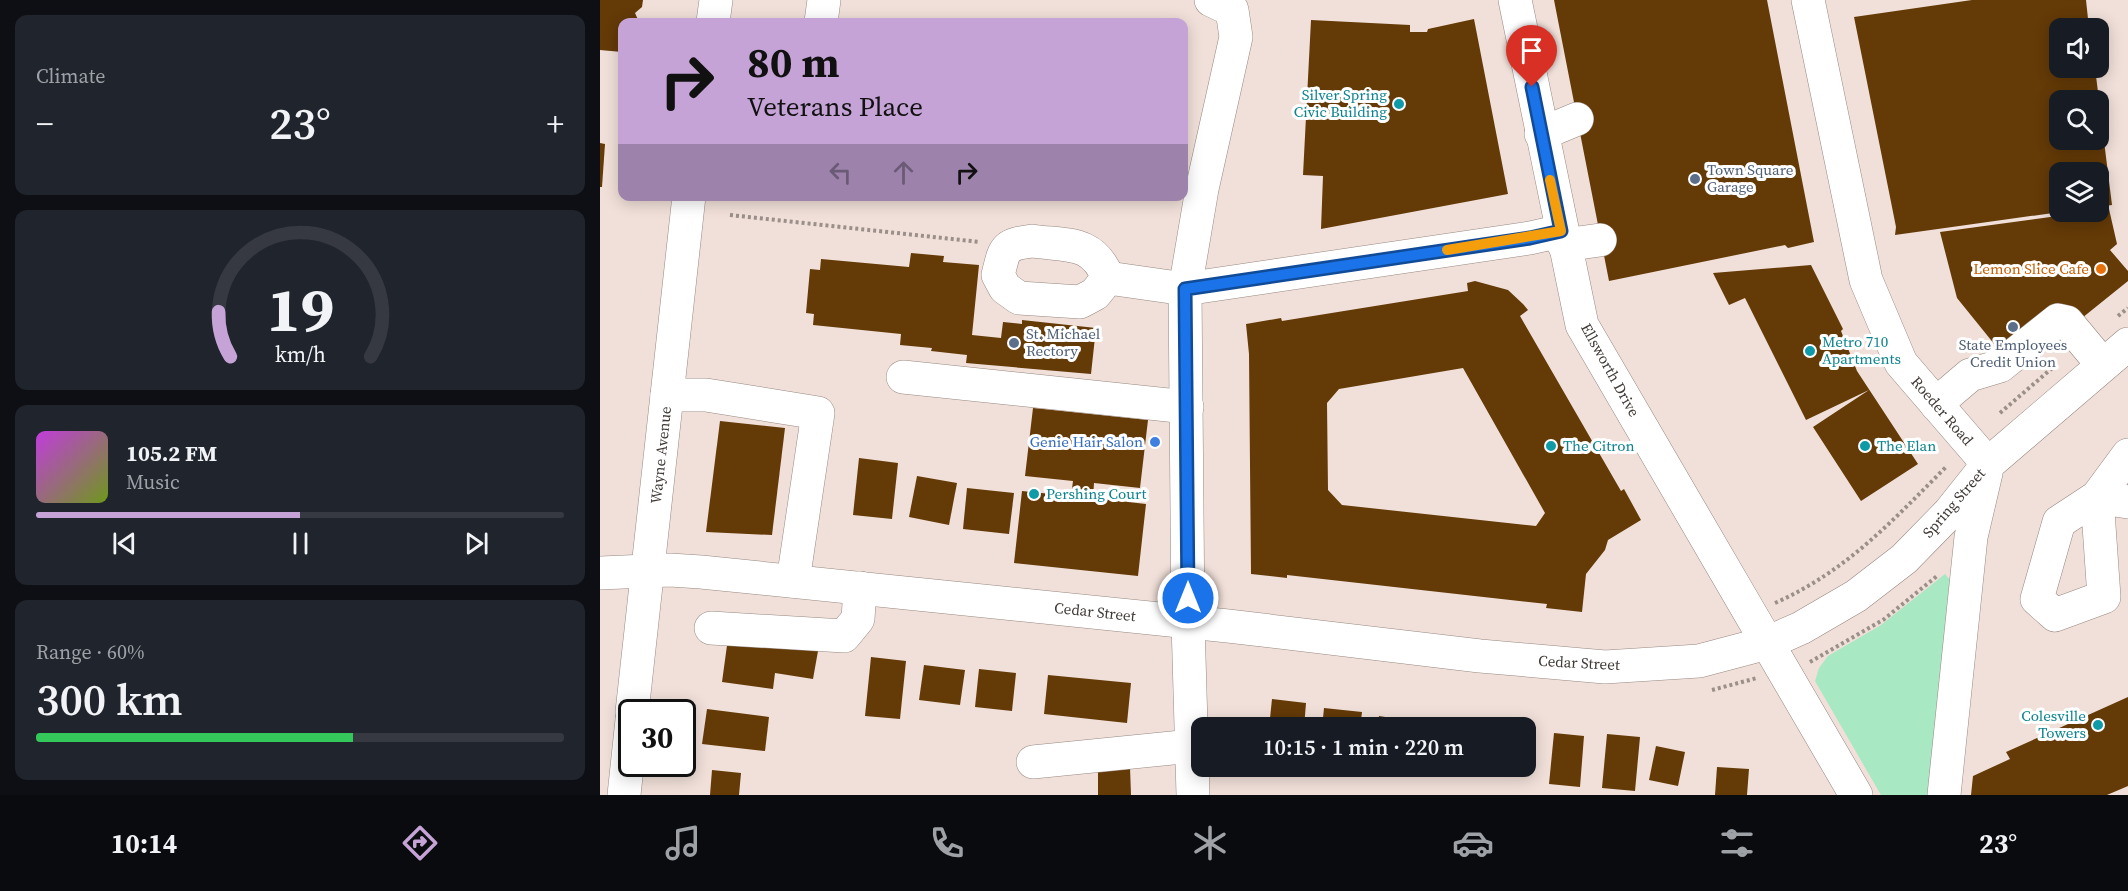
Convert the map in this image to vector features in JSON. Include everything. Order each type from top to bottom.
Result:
[{"type":"street","points":[[714,18],[716,0]]},
{"type":"street","points":[[821,18],[824,0]]},
{"type":"street","points":[[1033,762],[1191,746],[1185,289],[1193,188],[1236,38],[1232,10],[1211,0]]},
{"type":"street","name":"Ellsworth Drive","points":[[1515,0],[1582,325],[1857,795]]},
{"type":"street","name":"Roeder Road","points":[[1808,0],[1866,280],[1901,363],[1988,464]]},
{"type":"street","points":[[1541,134],[1577,119]]},
{"type":"street","name":"Wayne Avenue","points":[[633,699],[688,201]]},
{"type":"street","points":[[1108,278],[1185,289],[1530,238],[1600,240]]},
{"type":"street","points":[[1032,241],[1089,249],[1101,261],[1108,278],[1095,294],[1080,302],[1019,297],[1005,288],[998,274],[1005,249],[1012,244],[1032,241]]},
{"type":"street","points":[[1936,404],[1970,375],[2001,366],[2058,320],[2067,322],[2102,364]]},
{"type":"street","name":"Spring Street","points":[[1767,643],[1801,628],[1856,596],[1904,559],[1949,513],[1988,464],[2128,344]]},
{"type":"street","points":[[903,377],[1187,407]]},
{"type":"street","points":[[667,395],[706,395],[818,413],[793,581]]},
{"type":"street","points":[[2112,500],[2128,455]]},
{"type":"street","points":[[1944,795],[1971,537],[1988,464]]},
{"type":"street","name":"Cedar Street","points":[[600,573],[670,570],[793,581],[1188,622],[1480,656],[1605,667],[1699,661],[1767,643]]},
{"type":"street","points":[[711,628],[844,636],[858,619],[860,588]]},
{"type":"street","points":[[624,795],[626,777]]},
{"type":"street","points":[[1192,777],[1193,795]]},
{"type":"path","points":[[730,215],[993,243],[1005,249]]},
{"type":"path","points":[[1750,613],[1821,578],[1864,549],[1934,479]]},
{"type":"path","points":[[1784,671],[1815,660],[1857,637],[1908,601],[1944,569]]},
{"type":"green space","points":[[1945,574],[1950,580],[1928,795],[1881,795],[1815,681],[1819,668],[1828,656],[1881,625]]},
{"type":"building","points":[[600,0],[643,0],[642,7],[635,13],[637,18],[618,18],[618,52],[600,50]]},
{"type":"building","name":"Town Square Garage","points":[[1554,0],[1767,0],[1814,242],[1788,248],[1785,245],[1609,281]]},
{"type":"building","points":[[1972,0],[2086,0],[2088,18],[2049,18],[2049,78],[2096,78],[2098,90],[2049,90],[2049,150],[2105,150],[2107,162],[2049,162],[2049,214],[1895,235],[1896,227],[1854,17]]},
{"type":"building","name":"Silver Spring Civic Building","points":[[1474,19],[1508,194],[1321,229],[1323,176],[1303,175],[1311,20],[1410,25],[1410,32],[1427,32],[1428,29]]},
{"type":"building","points":[[600,143],[605,144],[602,187],[600,187]]},
{"type":"building","points":[[2109,181],[2112,205],[2109,205]]},
{"type":"building","points":[[2109,209],[2117,244],[2110,250],[2128,271],[2128,281],[2016,371],[1957,298],[1940,232],[2049,217],[2049,222],[2109,222]]},
{"type":"building","points":[[911,253],[944,256],[943,262],[979,265],[972,335],[1001,338],[1003,322],[1022,324],[1022,320],[1096,328],[1091,374],[966,363],[967,355],[900,345],[901,334],[813,325],[814,314],[806,313],[810,269],[820,270],[821,259],[909,267]]},
{"type":"building","name":"Metro 710 Apartments","points":[[1811,265],[1843,329],[1841,331],[1857,371],[1918,464],[1861,501],[1813,427],[1869,390],[1806,420],[1745,298],[1729,305],[1713,273]]},
{"type":"building","name":"The Citron","points":[[1475,281],[1508,290],[1528,310],[1520,316],[1621,491],[1624,489],[1641,520],[1608,540],[1605,550],[1586,574],[1582,612],[1546,608],[1547,604],[1287,575],[1287,578],[1251,574],[1249,354],[1246,324],[1281,318],[1282,321],[1468,291],[1467,283]],"holes":[[[1463,368],[1545,513],[1536,526],[1342,505],[1328,490],[1327,403],[1339,389]]]},
{"type":"building","name":"Pershing Court","points":[[1033,408],[1148,420],[1140,488],[1094,483],[1093,498],[1146,504],[1138,576],[1014,563],[1022,491],[1071,496],[1073,481],[1025,476]]},
{"type":"building","points":[[720,421],[785,428],[772,535],[706,532]]},
{"type":"building","points":[[859,458],[898,463],[892,519],[853,515]]},
{"type":"building","points":[[917,476],[957,483],[949,525],[909,517]]},
{"type":"building","points":[[967,488],[1014,493],[1009,534],[963,529]]},
{"type":"building","points":[[728,638],[818,651],[813,679],[775,673],[773,689],[722,682]]},
{"type":"building","points":[[871,657],[906,661],[900,719],[865,716]]},
{"type":"building","points":[[924,665],[965,670],[960,705],[919,700]]},
{"type":"building","points":[[979,669],[1016,673],[1012,711],[975,707]]},
{"type":"building","points":[[1048,675],[1131,683],[1127,723],[1044,714]]},
{"type":"building","name":"Colesville Towers","points":[[2128,697],[2128,786],[2107,795],[1971,795],[1973,776],[2010,759],[2006,752]]},
{"type":"building","points":[[1272,699],[1306,703],[1305,717],[1270,717]]},
{"type":"building","points":[[1324,708],[1362,712],[1361,717],[1323,717]]},
{"type":"building","points":[[707,709],[769,717],[765,751],[702,744]]},
{"type":"building","points":[[1554,733],[1584,736],[1580,787],[1549,784]]},
{"type":"building","points":[[1607,734],[1640,737],[1635,791],[1602,788]]},
{"type":"building","points":[[1656,746],[1685,752],[1678,786],[1649,780]]},
{"type":"building","points":[[1098,767],[1130,767],[1131,795],[1098,795]]},
{"type":"building","points":[[1717,767],[1749,769],[1747,795],[1715,795]]},
{"type":"building","points":[[712,770],[741,773],[739,795],[710,795]]},
{"type":"slow traffic","points":[[1447,250],[1530,238],[1561,231],[1550,180]]},
{"type":"place","name":"Silver Spring Civic Building","points":[[1399,104]]},
{"type":"place","name":"Town Square Garage","points":[[1695,179]]},
{"type":"place","name":"Lemon Slice Cafe","points":[[2101,269]]},
{"type":"place","name":"State Employees Credit Union","points":[[2013,327]]},
{"type":"place","name":"St. Michael Rectory","points":[[1014,343]]},
{"type":"place","name":"Metro 710 Apartments","points":[[1810,351]]},
{"type":"place","name":"Genie Hair Salon","points":[[1155,442]]},
{"type":"place","name":"The Citron","points":[[1551,446]]},
{"type":"place","name":"The Elan","points":[[1865,446]]},
{"type":"place","name":"Pershing Court","points":[[1034,494]]},
{"type":"place","name":"Colesville Towers","points":[[2098,725]]},
{"type":"route","points":[[1188,598],[1185,289],[1530,238],[1561,231],[1532,87]]}]
